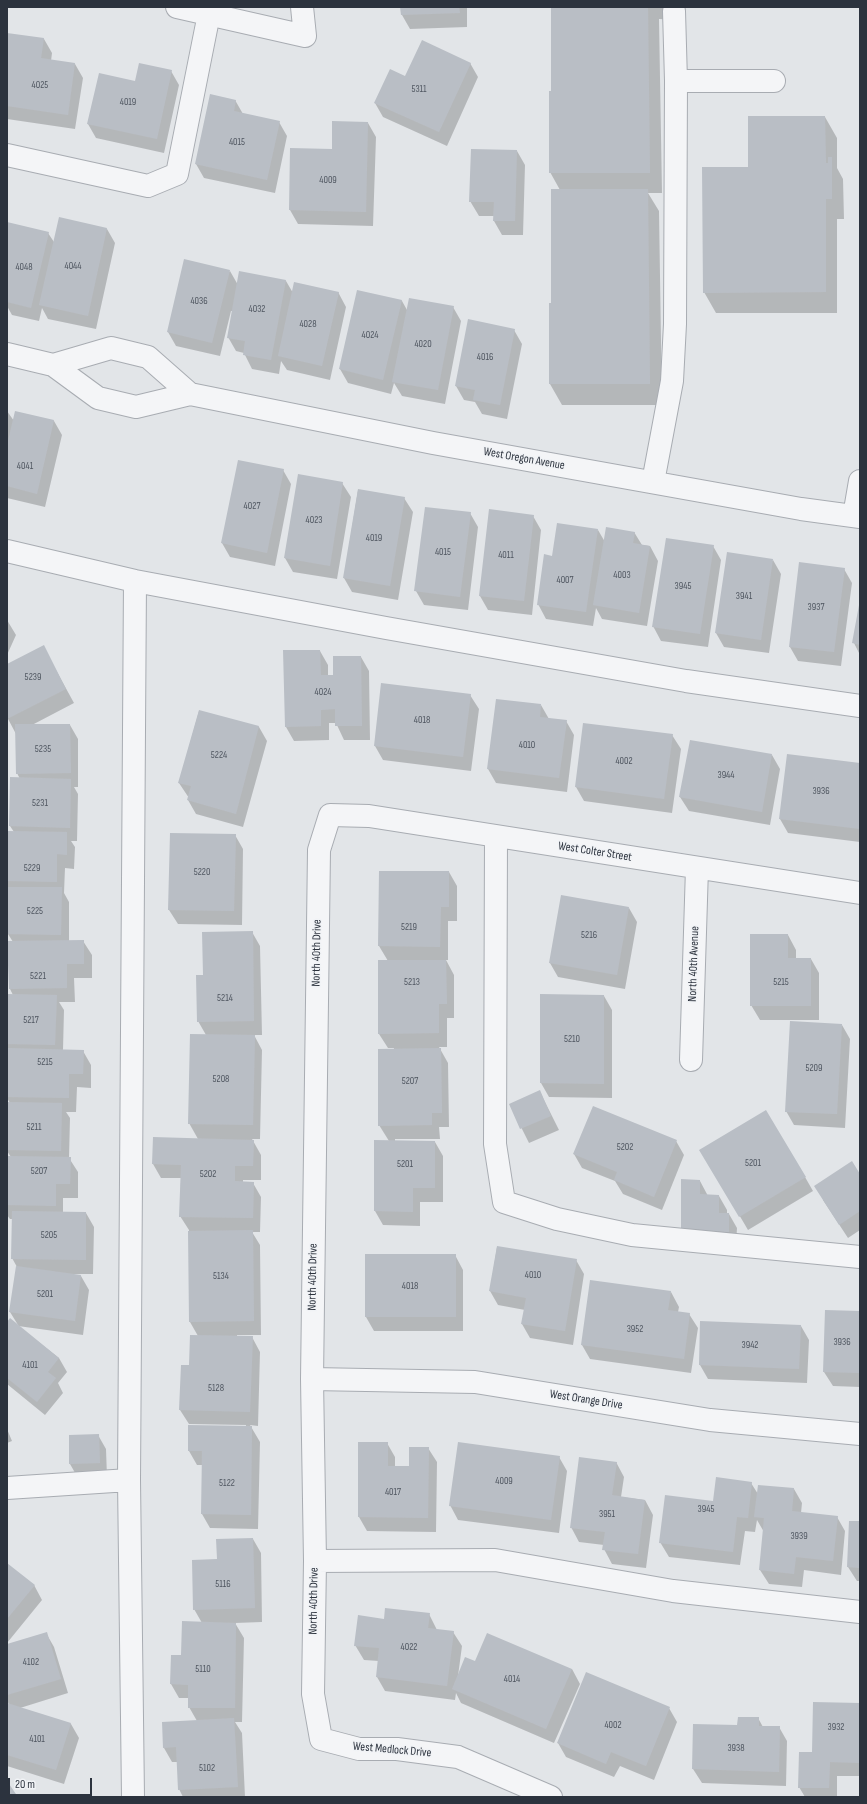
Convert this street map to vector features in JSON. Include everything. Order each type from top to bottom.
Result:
[{"type":"street","points":[[177,7],[305,36],[302,7]]},
{"type":"street","points":[[654,482],[672,381],[675,324],[676,81],[674,11]]},
{"type":"street","points":[[7,155],[148,186],[177,174],[209,14]]},
{"type":"street","points":[[676,81],[774,81]]},
{"type":"street","name":"West Oregon Avenue","points":[[53,365],[111,348],[148,357],[190,394]]},
{"type":"street","name":"West Oregon Avenue","points":[[7,354],[53,365],[98,398],[136,407],[190,394],[432,443],[802,510],[857,516]]},
{"type":"street","points":[[857,516],[860,481]]},
{"type":"street","points":[[7,551],[135,581],[679,680],[860,706]]},
{"type":"street","points":[[133,1797],[129,1480],[135,581]]},
{"type":"street","name":"West Colter Street","points":[[330,815],[369,816],[860,893]]},
{"type":"street","name":"North 40th Drive","points":[[322,1739],[313,1694],[315,1561],[312,1379],[319,850],[330,815]]},
{"type":"street","points":[[496,837],[494,1144],[504,1202],[557,1219],[632,1235],[860,1257]]},
{"type":"street","name":"North 40th Avenue","points":[[691,1060],[697,868]]},
{"type":"street","name":"West Orange Drive","points":[[312,1379],[475,1382],[710,1420],[860,1434]]},
{"type":"street","points":[[7,1488],[129,1480]]},
{"type":"street","points":[[315,1561],[495,1560],[673,1591],[860,1612]]},
{"type":"street","name":"West Medlock Drive","points":[[322,1739],[359,1749],[397,1749],[458,1757],[551,1797]]},
{"type":"building","points":[[400,7],[459,7],[460,13],[401,15]]},
{"type":"building","points":[[551,7],[648,7],[650,173],[549,173]]},
{"type":"building","points":[[7,33],[44,38],[41,58],[75,63],[68,115],[7,106]]},
{"type":"building","points":[[422,40],[471,63],[439,132],[374,103],[390,69],[405,76]]},
{"type":"building","points":[[139,63],[172,70],[157,139],[87,124],[99,73],[135,81]]},
{"type":"building","points":[[210,94],[236,100],[234,111],[280,121],[267,180],[195,164]]},
{"type":"building","points":[[748,116],[825,116],[826,163],[828,163],[828,157],[832,157],[832,199],[826,199],[826,292],[703,293],[702,167],[748,167]]},
{"type":"building","points":[[332,121],[368,122],[366,212],[289,210],[290,148],[332,149]]},
{"type":"building","points":[[471,149],[517,150],[515,221],[493,221],[494,202],[469,202]]},
{"type":"building","points":[[551,189],[648,189],[650,384],[549,384]]},
{"type":"building","points":[[59,217],[107,228],[88,316],[39,305]]},
{"type":"building","points":[[7,222],[49,232],[31,308],[7,302]]},
{"type":"building","points":[[184,259],[230,270],[212,343],[167,332]]},
{"type":"building","points":[[239,271],[286,280],[271,360],[243,355],[245,341],[227,338]]},
{"type":"building","points":[[294,282],[339,292],[322,366],[278,356]]},
{"type":"building","points":[[357,290],[402,300],[383,380],[339,369]]},
{"type":"building","points":[[409,298],[454,306],[438,390],[392,382]]},
{"type":"building","points":[[468,319],[515,329],[500,405],[473,400],[475,390],[455,386]]},
{"type":"building","points":[[15,411],[54,420],[37,494],[7,486],[7,445]]},
{"type":"building","points":[[238,460],[284,469],[267,553],[221,543]]},
{"type":"building","points":[[298,474],[343,482],[330,566],[284,558]]},
{"type":"building","points":[[358,489],[405,497],[390,586],[343,578]]},
{"type":"building","points":[[425,507],[471,512],[460,597],[414,591]]},
{"type":"building","points":[[489,509],[534,515],[524,601],[479,596]]},
{"type":"building","points":[[557,523],[598,529],[586,612],[537,605],[544,554],[552,556]]},
{"type":"building","points":[[606,527],[635,532],[633,543],[650,546],[639,613],[593,605]]},
{"type":"building","points":[[666,538],[714,545],[700,634],[652,627]]},
{"type":"building","points":[[727,552],[773,559],[761,640],[715,633]]},
{"type":"building","points":[[799,562],[845,568],[834,652],[789,647]]},
{"type":"building","points":[[860,605],[860,645],[852,643]]},
{"type":"building","points":[[44,645],[66,689],[7,719],[7,664]]},
{"type":"building","points":[[283,650],[320,650],[321,675],[333,675],[333,656],[361,656],[362,726],[335,726],[335,709],[321,710],[321,726],[285,727]]},
{"type":"building","points":[[381,683],[471,694],[463,757],[374,746]]},
{"type":"building","points":[[496,699],[541,704],[540,717],[567,720],[559,778],[487,769]]},
{"type":"building","points":[[199,710],[259,726],[236,814],[187,800],[191,786],[178,783]]},
{"type":"building","points":[[583,723],[673,734],[664,799],[575,787]]},
{"type":"building","points":[[15,724],[70,724],[71,773],[16,774]]},
{"type":"building","points":[[690,740],[772,754],[762,812],[679,797]]},
{"type":"building","points":[[787,754],[860,763],[860,829],[779,819]]},
{"type":"building","points":[[10,777],[71,779],[70,828],[9,826]]},
{"type":"building","points":[[7,831],[67,832],[67,855],[57,854],[57,882],[7,881]]},
{"type":"building","points":[[170,833],[236,834],[234,911],[168,910]]},
{"type":"building","points":[[379,871],[449,871],[449,907],[441,907],[440,947],[378,946]]},
{"type":"building","points":[[8,887],[62,887],[61,935],[7,934]]},
{"type":"building","points":[[561,895],[629,907],[617,975],[549,963]]},
{"type":"building","points":[[253,931],[254,1021],[197,1022],[196,975],[203,975],[202,932]]},
{"type":"building","points":[[750,934],[788,934],[788,958],[811,958],[811,1006],[750,1006]]},
{"type":"building","points":[[84,940],[84,964],[67,964],[67,988],[9,989],[7,941]]},
{"type":"building","points":[[378,960],[446,960],[447,1004],[439,1004],[439,1033],[378,1034]]},
{"type":"building","points":[[7,994],[57,995],[55,1045],[7,1044]]},
{"type":"building","points":[[540,994],[604,995],[604,1084],[540,1083]]},
{"type":"building","points":[[790,1021],[842,1024],[837,1114],[785,1112]]},
{"type":"building","points":[[190,1034],[255,1035],[253,1125],[188,1124]]},
{"type":"building","points":[[7,1048],[84,1050],[83,1074],[69,1074],[69,1098],[7,1097]]},
{"type":"building","points":[[441,1048],[442,1113],[432,1113],[432,1125],[378,1126],[378,1049]]},
{"type":"building","points":[[540,1090],[551,1116],[520,1129],[509,1104]]},
{"type":"building","points":[[7,1102],[62,1103],[61,1151],[7,1150]]},
{"type":"building","points":[[593,1106],[677,1140],[654,1197],[614,1180],[617,1172],[573,1154]]},
{"type":"building","points":[[766,1110],[806,1177],[739,1217],[699,1150]]},
{"type":"building","points":[[153,1137],[254,1140],[253,1166],[235,1166],[235,1181],[254,1182],[253,1218],[179,1217],[181,1165],[152,1164]]},
{"type":"building","points":[[374,1140],[435,1141],[435,1188],[413,1188],[413,1212],[374,1211]]},
{"type":"building","points":[[7,1156],[71,1157],[70,1184],[56,1184],[56,1206],[7,1205]]},
{"type":"building","points":[[852,1161],[860,1174],[860,1211],[839,1225],[814,1186]]},
{"type":"building","points":[[681,1179],[700,1180],[700,1194],[719,1195],[719,1213],[729,1213],[729,1232],[681,1231]]},
{"type":"building","points":[[12,1211],[86,1212],[86,1260],[11,1259]]},
{"type":"building","points":[[253,1230],[254,1321],[189,1322],[188,1231]]},
{"type":"building","points":[[497,1246],[577,1259],[565,1331],[521,1324],[526,1298],[489,1291]]},
{"type":"building","points":[[365,1254],[456,1254],[456,1317],[365,1317]]},
{"type":"building","points":[[16,1266],[81,1275],[75,1321],[9,1312]]},
{"type":"building","points":[[590,1280],[671,1291],[668,1310],[690,1313],[684,1359],[581,1345]]},
{"type":"building","points":[[825,1310],[860,1311],[860,1373],[823,1372]]},
{"type":"building","points":[[10,1318],[59,1358],[48,1372],[56,1378],[37,1402],[7,1378],[7,1322]]},
{"type":"building","points":[[700,1321],[801,1325],[799,1369],[699,1365]]},
{"type":"building","points":[[190,1335],[253,1336],[250,1412],[179,1410],[181,1365],[189,1365]]},
{"type":"building","points":[[188,1425],[252,1426],[251,1515],[201,1514],[202,1451],[188,1451]]},
{"type":"building","points":[[99,1434],[100,1463],[69,1464],[69,1435]]},
{"type":"building","points":[[358,1442],[388,1442],[388,1466],[409,1466],[409,1447],[429,1447],[428,1518],[358,1517]]},
{"type":"building","points":[[458,1442],[560,1456],[551,1520],[449,1506]]},
{"type":"building","points":[[579,1457],[617,1462],[612,1495],[645,1500],[638,1554],[602,1550],[605,1532],[570,1528]]},
{"type":"building","points":[[716,1477],[752,1482],[748,1518],[737,1517],[733,1552],[659,1543],[665,1495],[713,1501]]},
{"type":"building","points":[[758,1485],[794,1488],[792,1511],[838,1516],[833,1561],[796,1557],[794,1574],[759,1570],[764,1518],[754,1517]]},
{"type":"building","points":[[849,1521],[860,1521],[860,1568],[847,1567]]},
{"type":"building","points":[[253,1538],[255,1608],[193,1610],[192,1560],[217,1559],[216,1539]]},
{"type":"building","points":[[7,1563],[35,1585],[7,1619]]},
{"type":"building","points":[[385,1608],[430,1613],[428,1628],[454,1631],[447,1686],[376,1677],[379,1648],[354,1646],[358,1615],[384,1619]]},
{"type":"building","points":[[182,1621],[236,1623],[235,1708],[188,1708],[188,1685],[170,1684],[171,1655],[181,1655]]},
{"type":"building","points":[[47,1632],[61,1679],[7,1695],[7,1644]]},
{"type":"building","points":[[487,1633],[572,1669],[546,1729],[452,1689],[465,1657],[475,1661]]},
{"type":"building","points":[[586,1672],[670,1707],[646,1766],[611,1752],[606,1764],[557,1743]]},
{"type":"building","points":[[813,1702],[860,1703],[860,1763],[830,1762],[829,1788],[798,1788],[799,1752],[812,1752]]},
{"type":"building","points":[[7,1703],[71,1723],[56,1770],[7,1755]]},
{"type":"building","points":[[738,1717],[759,1717],[759,1726],[780,1726],[779,1772],[692,1769],[693,1724],[737,1725]]},
{"type":"building","points":[[234,1718],[238,1787],[178,1790],[176,1747],[163,1748],[162,1722]]},
{"type":"building","points":[[7,1781],[18,1797],[7,1797]]}]
